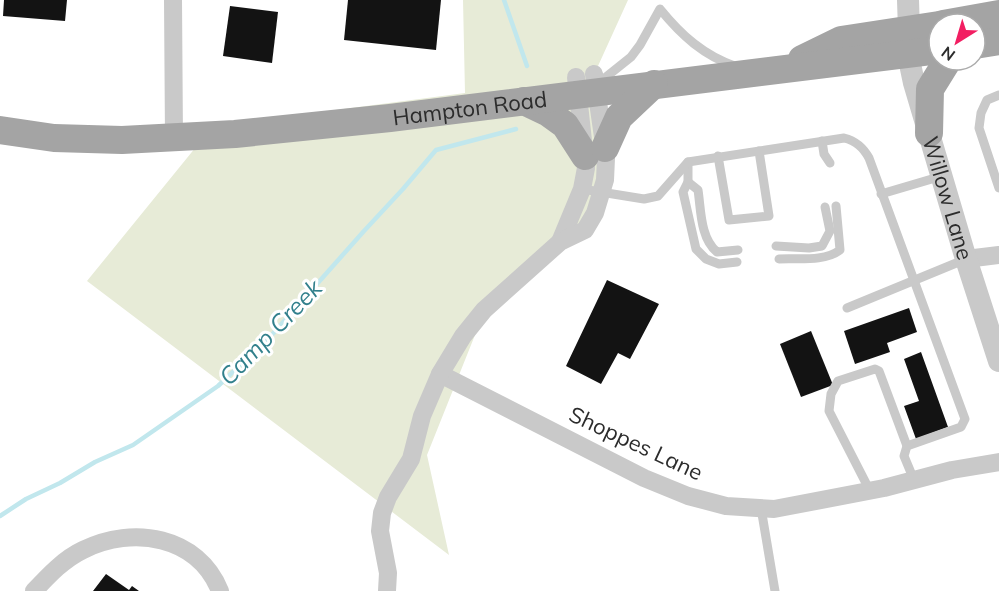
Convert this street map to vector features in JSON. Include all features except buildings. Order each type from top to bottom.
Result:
[{"type":"main road","name":"Hampton Road","points":[[0,130],[54,138],[122,140],[174,139],[305,128],[524,101],[588,84],[654,84],[784,68],[907,39],[927,30]]},
{"type":"main road","name":"Hampton Road","points":[[784,68],[841,40],[907,39],[927,46]]},
{"type":"main road","points":[[929,133],[930,89],[941,72]]},
{"type":"main road","points":[[524,101],[547,112],[595,152],[619,117],[654,84]]},
{"type":"street","points":[[173,0],[174,139]]},
{"type":"street","name":"Willow Lane","points":[[908,0],[907,39],[929,133],[999,361]]},
{"type":"street","points":[[387,591],[388,573],[380,531],[382,513],[388,497],[411,459],[422,416],[440,374],[473,321],[494,300],[560,242],[578,235],[589,226],[602,193],[606,168],[595,152],[588,84]]},
{"type":"street","points":[[560,242],[582,189],[586,168],[595,152]]},
{"type":"street","points":[[966,259],[999,255]]},
{"type":"street","name":"Shoppes Lane","points":[[440,374],[644,478],[688,496],[726,506],[774,509],[870,491],[952,470],[999,462]]},
{"type":"street","points":[[34,591],[51,572],[82,550],[107,542],[135,539],[166,541],[188,550],[210,573],[219,591]]},
{"type":"lane","points":[[588,84],[631,57],[660,9],[688,40],[701,50],[732,65],[756,71]]},
{"type":"lane","points":[[999,95],[987,100],[981,112],[979,128],[999,188]]},
{"type":"lane","points":[[582,189],[644,199],[658,196],[688,162],[844,138],[856,142],[869,158],[965,419],[961,428],[907,446]]},
{"type":"lane","points":[[822,141],[825,161]]},
{"type":"lane","points":[[718,156],[729,220],[769,216],[759,151]]},
{"type":"lane","points":[[688,162],[688,182],[683,192],[696,249],[706,258],[719,264],[737,262]]},
{"type":"lane","points":[[881,194],[942,176]]},
{"type":"lane","points":[[688,182],[698,190],[702,218],[710,246],[717,252],[738,250]]},
{"type":"lane","points":[[776,246],[809,248],[822,246],[830,231],[831,207],[840,250],[824,258],[779,259]]},
{"type":"lane","points":[[847,308],[966,259]]},
{"type":"lane","points":[[870,491],[829,411],[831,394],[838,381],[875,369],[879,371],[907,446],[904,456],[914,480]]},
{"type":"lane","points":[[761,508],[775,591]]},
{"type":"green space","points":[[463,0],[628,0],[593,77],[601,215],[481,320],[427,455],[449,555],[87,281],[213,126],[465,93]]},
{"type":"waterway","name":"Camp Creek","points":[[504,0],[527,66]]},
{"type":"waterway","name":"Camp Creek","points":[[0,516],[26,499],[60,483],[95,462],[133,445],[218,386],[269,338],[436,150],[516,129]]}]
